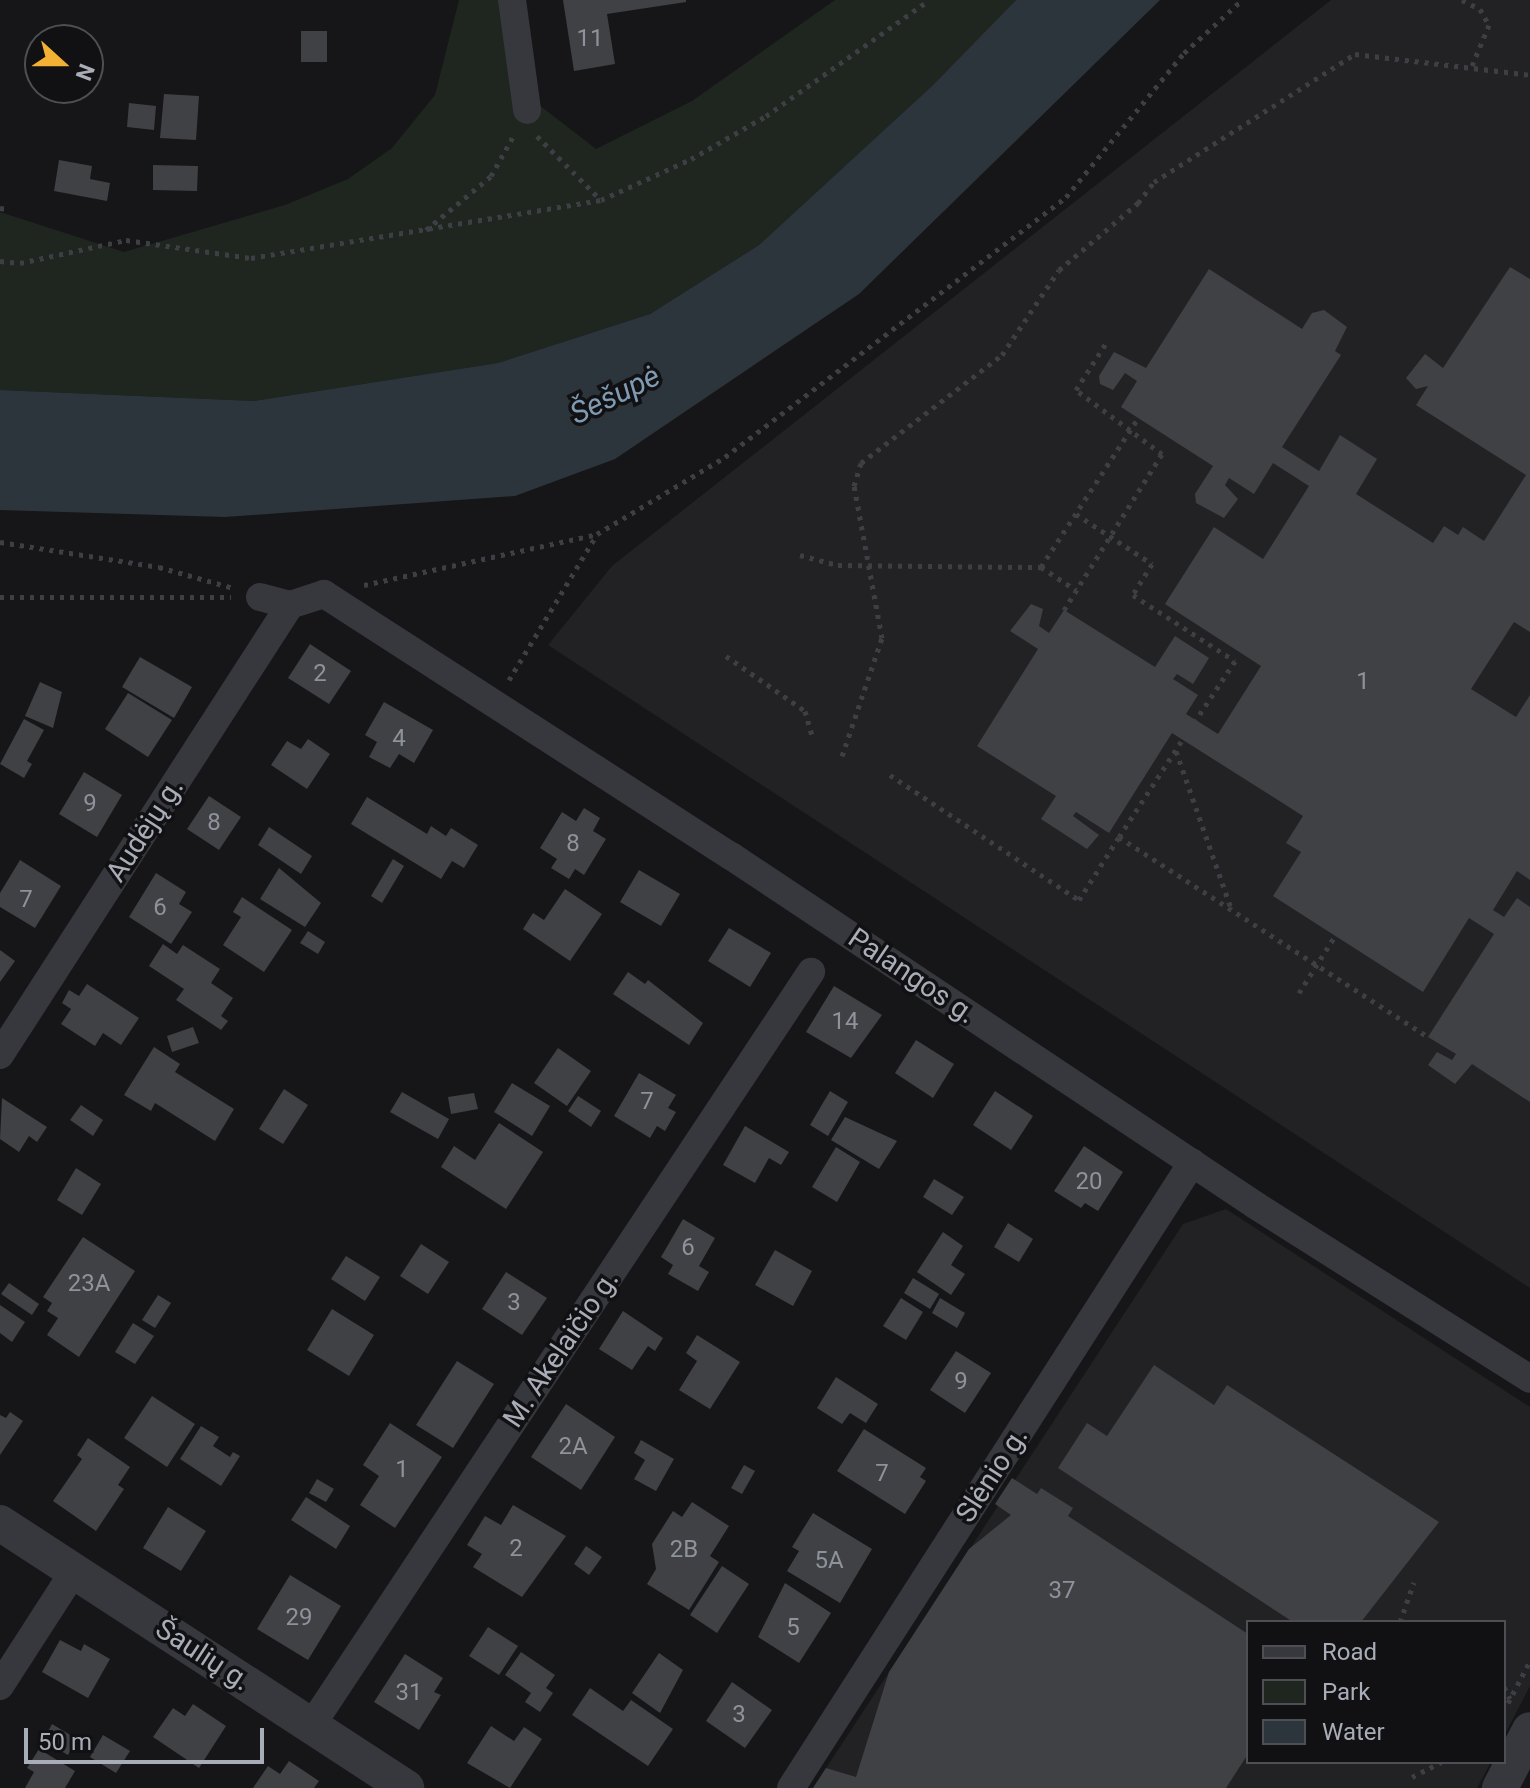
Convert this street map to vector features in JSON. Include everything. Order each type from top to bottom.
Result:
[{"type":"street","points":[[512,0],[527,110]]},
{"type":"street","points":[[260,597],[290,605],[324,594]]},
{"type":"street","name":"Palangos g.","points":[[324,594],[1192,1163],[1530,1379]]},
{"type":"street","name":"Audėjų g.","points":[[0,1055],[290,605]]},
{"type":"street","name":"M. Akelaičio g.","points":[[311,1726],[811,972]]},
{"type":"street","name":"Slėnio g.","points":[[791,1788],[1192,1163]]},
{"type":"street","name":"Šaulių g.","points":[[0,1523],[406,1788]]},
{"type":"street","points":[[0,1686],[74,1571]]},
{"type":"street","points":[[1500,1788],[1530,1730]]},
{"type":"path","points":[[0,261],[20,263],[126,240],[251,258],[601,200],[691,159],[766,116],[929,0]]},
{"type":"path","points":[[324,594],[597,534],[725,457],[1019,237],[1066,197],[1184,53],[1242,0]]},
{"type":"path","points":[[1462,0],[1480,9],[1489,25],[1471,68]]},
{"type":"path","points":[[842,756],[882,638],[854,486],[861,463],[1002,355],[1059,270],[1138,203],[1154,182],[1355,54],[1530,75]]},
{"type":"path","points":[[527,110],[540,143],[601,200]]},
{"type":"path","points":[[426,230],[491,176],[527,110]]},
{"type":"path","points":[[1064,610],[1162,454],[1076,390],[1108,340]]},
{"type":"path","points":[[1041,567],[1138,418]]},
{"type":"path","points":[[1076,514],[1152,564],[1133,595],[1235,661],[1196,720]]},
{"type":"path","points":[[495,704],[597,534]]},
{"type":"path","points":[[0,542],[159,567],[260,597]]},
{"type":"path","points":[[800,555],[838,565],[1041,567],[1076,590]]},
{"type":"path","points":[[0,597],[260,597]]},
{"type":"path","points":[[726,656],[805,711],[812,736]]},
{"type":"path","points":[[890,775],[1079,900],[1183,739]]},
{"type":"path","points":[[1176,751],[1231,910]]},
{"type":"path","points":[[1119,837],[1428,1037]]},
{"type":"path","points":[[1299,993],[1335,936]]},
{"type":"path","points":[[1401,1620],[1414,1582]]},
{"type":"path","points":[[1506,1707],[1530,1661]]},
{"type":"path","points":[[1506,1691],[1510,1699]]},
{"type":"path","points":[[1412,1777],[1437,1764]]},
{"type":"shaded area","points":[[1331,0],[1530,0],[1530,1288],[548,645],[612,566]]},
{"type":"shaded area","points":[[1226,1209],[1530,1407],[1530,1686],[1506,1732],[1506,1620],[1246,1620],[1246,1764],[1490,1764],[1477,1788],[813,1788],[1183,1224]]},
{"type":"green space","points":[[459,0],[501,0],[512,84],[596,149],[692,101],[835,0],[1016,0],[932,86],[759,245],[650,314],[498,363],[254,401],[0,390],[0,212],[124,252],[285,205],[348,179],[392,148],[435,95]]},
{"type":"water","name":"Šešupė","points":[[1016,0],[1160,0],[859,294],[615,459],[515,496],[225,517],[0,510],[0,390],[254,401],[498,363],[650,314],[759,245],[932,86]]},
{"type":"building","points":[[563,0],[686,2],[607,14],[615,64],[574,71]]},
{"type":"building","points":[[301,31],[327,31],[327,62],[301,62]]},
{"type":"building","points":[[164,94],[199,96],[196,140],[160,138]]},
{"type":"building","points":[[129,103],[156,106],[154,130],[127,127]]},
{"type":"building","points":[[59,160],[92,166],[90,179],[110,183],[107,201],[54,191]]},
{"type":"building","points":[[153,165],[198,166],[197,191],[153,190]]},
{"type":"building","points":[[1510,267],[1530,279],[1530,632],[1514,622],[1471,689],[1516,717],[1530,695],[1530,880],[1517,871],[1493,910],[1504,917],[1517,898],[1530,907],[1530,1102],[1472,1064],[1455,1084],[1428,1065],[1437,1052],[1452,1060],[1456,1054],[1428,1037],[1494,934],[1469,918],[1423,992],[1273,896],[1301,852],[1286,843],[1303,816],[1172,733],[1109,833],[1076,812],[1073,816],[1099,835],[1087,849],[1041,819],[1056,796],[977,746],[1038,649],[1010,631],[1031,604],[1043,609],[1039,626],[1049,633],[1064,610],[1155,667],[1175,636],[1209,658],[1193,684],[1177,674],[1173,679],[1198,695],[1186,714],[1218,734],[1261,666],[1165,604],[1214,527],[1263,559],[1309,486],[1273,463],[1254,494],[1229,478],[1225,485],[1238,499],[1224,518],[1196,503],[1195,494],[1213,466],[1121,407],[1137,381],[1125,373],[1113,390],[1100,384],[1099,376],[1114,352],[1146,368],[1209,269],[1302,329],[1312,313],[1324,310],[1347,327],[1335,351],[1341,355],[1282,447],[1319,471],[1340,435],[1377,459],[1356,494],[1433,543],[1444,526],[1458,535],[1463,527],[1484,541],[1526,475],[1416,405],[1428,386],[1416,389],[1406,378],[1425,354],[1443,368]]},
{"type":"building","points":[[310,644],[351,671],[329,704],[288,678]]},
{"type":"building","points":[[140,657],[192,687],[174,718],[122,687]]},
{"type":"building","points":[[40,682],[62,692],[53,728],[25,716]]},
{"type":"building","points":[[128,693],[172,720],[148,757],[105,729]]},
{"type":"building","points":[[384,702],[433,730],[414,763],[399,754],[390,768],[369,757],[377,742],[365,735]]},
{"type":"building","points":[[24,719],[44,730],[27,761],[32,764],[24,778],[0,764]]},
{"type":"building","points":[[308,739],[330,754],[307,789],[271,765],[287,741],[301,749]]},
{"type":"building","points":[[84,772],[122,795],[97,837],[59,814]]},
{"type":"building","points":[[209,796],[241,817],[219,850],[187,829]]},
{"type":"building","points":[[367,797],[427,834],[431,826],[446,836],[451,828],[478,845],[464,868],[452,861],[441,879],[351,824]]},
{"type":"building","points":[[584,808],[600,818],[593,831],[606,839],[584,875],[575,869],[569,879],[551,868],[557,859],[540,848],[562,812],[576,821]]},
{"type":"building","points":[[269,827],[312,856],[301,874],[258,845]]},
{"type":"building","points":[[393,859],[404,866],[382,903],[371,896]]},
{"type":"building","points":[[20,860],[61,886],[35,928],[0,907],[0,893]]},
{"type":"building","points":[[279,868],[321,903],[305,927],[260,899]]},
{"type":"building","points":[[639,870],[680,894],[661,926],[620,902]]},
{"type":"building","points":[[156,873],[186,892],[179,904],[192,912],[171,944],[129,917]]},
{"type":"building","points":[[565,889],[602,914],[570,961],[523,929],[533,913],[544,920]]},
{"type":"building","points":[[242,897],[292,930],[264,972],[223,945],[241,917],[233,912]]},
{"type":"building","points":[[729,928],[771,953],[750,987],[708,961]]},
{"type":"building","points":[[308,931],[325,942],[318,954],[300,943]]},
{"type":"building","points":[[163,944],[177,954],[183,945],[220,969],[211,983],[233,998],[221,1016],[228,1021],[221,1030],[176,1000],[184,989],[149,966]]},
{"type":"building","points":[[0,950],[15,961],[0,982]]},
{"type":"building","points":[[628,972],[645,984],[648,980],[703,1023],[689,1045],[613,994]]},
{"type":"building","points":[[87,984],[139,1018],[121,1045],[103,1033],[95,1046],[61,1024],[71,1009],[62,1003],[69,990],[79,996]]},
{"type":"building","points":[[834,986],[882,1015],[851,1058],[806,1032]]},
{"type":"building","points":[[193,1027],[199,1043],[172,1052],[167,1036]]},
{"type":"building","points":[[916,1040],[954,1064],[933,1098],[895,1073]]},
{"type":"building","points":[[154,1047],[180,1064],[175,1072],[234,1109],[215,1141],[155,1103],[151,1111],[124,1095]]},
{"type":"building","points":[[558,1048],[591,1071],[567,1106],[534,1083]]},
{"type":"building","points":[[639,1073],[676,1095],[668,1108],[676,1112],[665,1131],[657,1126],[650,1138],[614,1116]]},
{"type":"building","points":[[512,1083],[550,1106],[532,1136],[494,1112]]},
{"type":"building","points":[[284,1089],[308,1105],[283,1144],[259,1129]]},
{"type":"building","points":[[830,1091],[848,1102],[828,1136],[810,1125]]},
{"type":"building","points":[[995,1091],[1033,1116],[1011,1150],[973,1125]]},
{"type":"building","points":[[402,1092],[449,1119],[438,1139],[390,1112]]},
{"type":"building","points":[[474,1093],[478,1109],[451,1114],[448,1097]]},
{"type":"building","points":[[578,1096],[601,1111],[591,1127],[568,1111]]},
{"type":"building","points":[[2,1098],[47,1127],[37,1142],[29,1136],[19,1152],[0,1139]]},
{"type":"building","points":[[81,1105],[103,1120],[93,1136],[70,1120]]},
{"type":"building","points":[[845,1117],[897,1141],[879,1169],[831,1140]]},
{"type":"building","points":[[499,1123],[543,1152],[506,1209],[441,1167],[454,1146],[475,1160]]},
{"type":"building","points":[[745,1126],[789,1152],[781,1165],[769,1158],[755,1183],[723,1165]]},
{"type":"building","points":[[1084,1146],[1123,1172],[1098,1211],[1085,1203],[1081,1208],[1054,1191]]},
{"type":"building","points":[[836,1147],[860,1162],[837,1202],[812,1187]]},
{"type":"building","points":[[76,1168],[101,1184],[82,1215],[57,1200]]},
{"type":"building","points":[[934,1179],[964,1197],[952,1215],[923,1197]]},
{"type":"building","points":[[683,1219],[715,1238],[699,1266],[709,1272],[698,1291],[668,1274],[673,1265],[661,1257]]},
{"type":"building","points":[[1008,1223],[1033,1239],[1019,1262],[994,1247]]},
{"type":"building","points":[[943,1232],[963,1246],[951,1265],[965,1274],[951,1295],[917,1272]]},
{"type":"building","points":[[83,1237],[135,1271],[79,1357],[47,1335],[58,1318],[47,1311],[52,1303],[43,1297]]},
{"type":"building","points":[[421,1244],[449,1262],[428,1294],[400,1276]]},
{"type":"building","points":[[775,1250],[812,1271],[793,1306],[755,1285]]},
{"type":"building","points":[[346,1256],[380,1277],[365,1301],[331,1279]]},
{"type":"building","points":[[506,1272],[547,1298],[522,1335],[482,1309]]},
{"type":"building","points":[[913,1278],[939,1294],[930,1309],[904,1293]]},
{"type":"building","points":[[9,1283],[39,1304],[32,1315],[1,1294]]},
{"type":"building","points":[[158,1295],[171,1303],[155,1328],[142,1320]]},
{"type":"building","points":[[901,1298],[923,1312],[906,1340],[883,1326]]},
{"type":"building","points":[[940,1298],[965,1313],[957,1328],[932,1313]]},
{"type":"building","points":[[0,1305],[25,1322],[12,1342],[0,1333]]},
{"type":"building","points":[[332,1309],[374,1335],[349,1376],[307,1350]]},
{"type":"building","points":[[623,1311],[663,1338],[655,1351],[648,1346],[632,1370],[599,1349]]},
{"type":"building","points":[[133,1323],[154,1336],[135,1364],[115,1352]]},
{"type":"building","points":[[697,1335],[740,1362],[710,1409],[679,1390],[697,1361],[686,1353]]},
{"type":"building","points":[[956,1351],[991,1373],[965,1413],[930,1390]]},
{"type":"building","points":[[457,1361],[494,1384],[453,1448],[416,1425]]},
{"type":"building","points":[[1154,1365],[1214,1405],[1227,1385],[1439,1522],[1363,1620],[1290,1620],[1058,1468],[1087,1423],[1107,1436]]},
{"type":"building","points":[[836,1377],[878,1404],[866,1423],[850,1413],[842,1424],[817,1408]]},
{"type":"building","points":[[152,1396],[195,1424],[167,1467],[124,1438]]},
{"type":"building","points":[[566,1404],[615,1437],[581,1490],[531,1457]]},
{"type":"building","points":[[10,1412],[23,1421],[0,1455],[0,1415],[6,1418]]},
{"type":"building","points":[[390,1423],[442,1457],[395,1528],[360,1505],[379,1476],[363,1465]]},
{"type":"building","points":[[201,1426],[219,1437],[213,1446],[230,1457],[233,1452],[240,1456],[221,1486],[180,1459]]},
{"type":"building","points":[[864,1429],[926,1468],[920,1477],[926,1481],[905,1514],[837,1471]]},
{"type":"building","points":[[88,1438],[130,1467],[118,1485],[124,1489],[96,1531],[53,1501],[82,1459],[77,1455]]},
{"type":"building","points":[[641,1440],[674,1459],[656,1491],[634,1479],[645,1460],[634,1453]]},
{"type":"building","points":[[744,1465],[755,1471],[742,1494],[731,1488]]},
{"type":"building","points":[[1012,1478],[1037,1494],[1041,1488],[1073,1508],[1068,1516],[1246,1633],[1246,1757],[1226,1788],[813,1788],[826,1768],[856,1777],[889,1672],[969,1549],[1011,1515],[995,1504]]},
{"type":"building","points":[[317,1479],[334,1489],[326,1502],[309,1493]]},
{"type":"building","points":[[306,1497],[350,1526],[336,1549],[291,1520]]},
{"type":"building","points":[[692,1502],[729,1526],[710,1556],[719,1562],[689,1610],[647,1584],[656,1569],[652,1544],[673,1511],[682,1517]]},
{"type":"building","points":[[513,1505],[566,1536],[522,1597],[473,1567],[482,1554],[467,1545],[485,1516],[501,1525]]},
{"type":"building","points":[[168,1507],[206,1531],[181,1571],[143,1548]]},
{"type":"building","points":[[813,1513],[872,1549],[840,1603],[787,1571],[799,1551],[792,1547]]},
{"type":"building","points":[[586,1546],[602,1557],[589,1575],[574,1564]]},
{"type":"building","points":[[722,1566],[749,1584],[717,1633],[690,1615]]},
{"type":"building","points":[[290,1575],[341,1606],[308,1660],[257,1629]]},
{"type":"building","points":[[785,1583],[831,1613],[799,1663],[758,1637]]},
{"type":"building","points":[[488,1627],[518,1646],[499,1675],[469,1656]]},
{"type":"building","points":[[60,1640],[81,1651],[84,1644],[110,1659],[88,1698],[42,1672]]},
{"type":"building","points":[[521,1652],[555,1675],[546,1688],[553,1693],[540,1712],[525,1702],[531,1693],[505,1675]]},
{"type":"building","points":[[659,1653],[683,1670],[660,1713],[632,1693]]},
{"type":"building","points":[[405,1654],[443,1678],[434,1692],[441,1695],[419,1730],[374,1702]]},
{"type":"building","points":[[732,1682],[772,1710],[745,1748],[706,1721]]},
{"type":"building","points":[[590,1688],[623,1711],[631,1700],[673,1729],[648,1766],[572,1715]]},
{"type":"building","points":[[193,1704],[226,1726],[199,1768],[153,1737],[173,1708],[185,1716]]},
{"type":"building","points":[[52,1724],[77,1739],[68,1755],[43,1741]]},
{"type":"building","points":[[491,1726],[514,1741],[524,1727],[542,1739],[510,1788],[467,1763]]},
{"type":"building","points":[[103,1735],[130,1751],[116,1773],[90,1757]]},
{"type":"building","points":[[39,1749],[75,1771],[65,1788],[25,1788],[34,1772],[27,1768]]},
{"type":"building","points":[[289,1761],[319,1781],[314,1788],[253,1788],[268,1766],[280,1774]]}]
